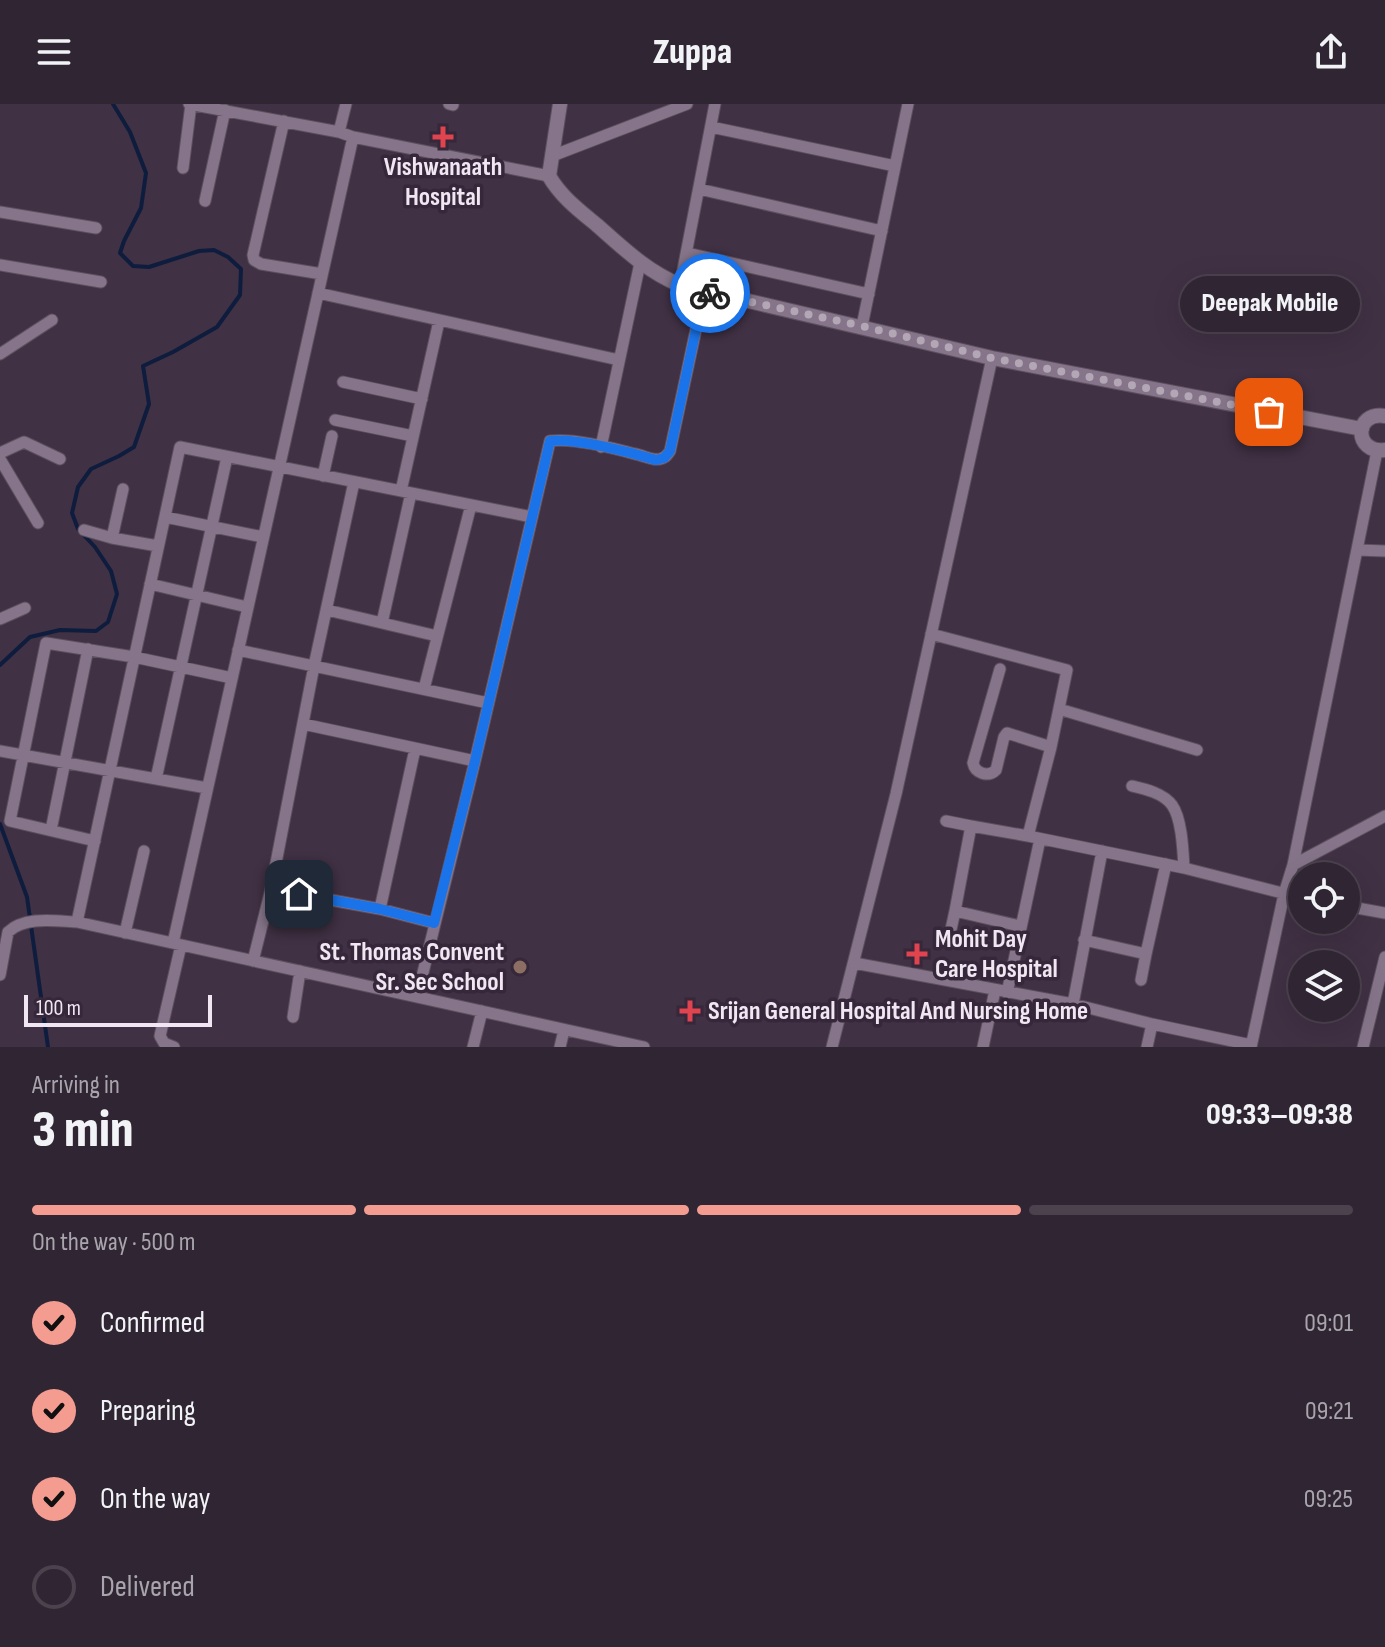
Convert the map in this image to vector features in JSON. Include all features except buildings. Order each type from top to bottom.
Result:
[{"type":"street","points":[[183,168],[190,104],[549,176],[566,199],[640,263],[680,285],[992,358],[1362,429]]},
{"type":"street","points":[[339,132],[346,104]]},
{"type":"street","points":[[549,176],[560,104]]},
{"type":"street","points":[[552,156],[687,104]]},
{"type":"street","points":[[680,285],[715,104]]},
{"type":"street","points":[[862,326],[908,104]]},
{"type":"street","points":[[205,201],[225,110]]},
{"type":"street","points":[[284,121],[254,260],[261,264],[322,274]]},
{"type":"street","points":[[711,127],[895,166]]},
{"type":"street","points":[[174,1047],[164,1043],[160,1036],[207,788],[353,137]]},
{"type":"street","points":[[699,189],[882,231]]},
{"type":"street","points":[[0,212],[96,228]]},
{"type":"street","points":[[687,253],[869,294]]},
{"type":"street","points":[[601,447],[640,263]]},
{"type":"street","points":[[0,265],[101,282]]},
{"type":"street","points":[[417,997],[550,441],[601,447],[656,460],[664,458],[670,451],[704,292]]},
{"type":"street","points":[[318,293],[619,360]]},
{"type":"street","points":[[0,354],[52,320]]},
{"type":"street","points":[[382,623],[413,436],[439,321]]},
{"type":"street","points":[[832,1047],[896,794],[992,358]]},
{"type":"street","points":[[343,382],[422,399]]},
{"type":"street","points":[[1294,862],[1381,451],[1370,449],[1364,443],[1362,429],[1367,420],[1384,410]]},
{"type":"street","points":[[335,420],[413,436]]},
{"type":"street","points":[[323,476],[332,436]]},
{"type":"street","points":[[38,523],[0,456],[24,442],[60,459]]},
{"type":"street","points":[[77,922],[180,447],[532,517]]},
{"type":"street","points":[[156,779],[227,457]]},
{"type":"street","points":[[253,961],[271,889],[314,666],[354,482]]},
{"type":"street","points":[[112,538],[123,489]]},
{"type":"street","points":[[424,689],[471,505]]},
{"type":"street","points":[[165,517],[263,537]]},
{"type":"street","points":[[84,530],[158,546]]},
{"type":"street","points":[[1358,550],[1385,551]]},
{"type":"street","points":[[150,584],[247,607]]},
{"type":"street","points":[[0,619],[25,608]]},
{"type":"street","points":[[327,610],[437,636]]},
{"type":"street","points":[[931,634],[1067,670],[1020,926],[983,1047]]},
{"type":"street","points":[[95,841],[10,821],[46,643],[134,657],[232,678]]},
{"type":"street","points":[[51,830],[88,649]]},
{"type":"street","points":[[238,650],[488,703]]},
{"type":"street","points":[[1000,669],[973,763],[974,769],[988,775],[996,770],[1007,733],[1051,747]]},
{"type":"street","points":[[1059,709],[1197,750]]},
{"type":"street","points":[[303,724],[475,761]]},
{"type":"street","points":[[380,909],[415,749]]},
{"type":"street","points":[[0,751],[207,788]]},
{"type":"street","points":[[1132,786],[1153,791],[1172,804],[1182,835],[1184,868]]},
{"type":"street","points":[[1299,862],[1385,816]]},
{"type":"street","points":[[946,821],[1166,864],[1288,895]]},
{"type":"street","points":[[948,943],[971,826]]},
{"type":"street","points":[[125,933],[144,851]]},
{"type":"street","points":[[1073,1004],[1102,851]]},
{"type":"street","points":[[1141,980],[1166,864]]},
{"type":"street","points":[[854,963],[1073,1004],[1251,1046],[1288,881]]},
{"type":"street","points":[[271,889],[380,909],[434,923]]},
{"type":"street","points":[[1360,909],[1385,913]]},
{"type":"street","points":[[955,911],[1020,926]]},
{"type":"street","points":[[0,975],[4,930],[29,922],[77,922],[644,1047]]},
{"type":"street","points":[[1084,940],[1146,954]]},
{"type":"street","points":[[1363,1047],[1381,990],[1385,957]]},
{"type":"street","points":[[293,1017],[300,971]]},
{"type":"street","points":[[473,1047],[482,1011]]},
{"type":"street","points":[[1147,1047],[1152,1024]]},
{"type":"street","points":[[560,1047],[564,1030]]},
{"type":"waterway","points":[[0,665],[30,637],[60,630],[96,631],[108,622],[117,594],[111,571],[78,529],[72,513],[78,487],[91,469],[134,447],[149,404],[143,366],[217,327],[240,295],[241,269],[214,250],[199,251],[149,267],[133,266],[120,253],[141,208],[146,173],[130,132],[113,104]]},
{"type":"waterway","points":[[0,824],[27,897],[48,1047]]},
{"type":"way so far","points":[[710,293],[992,358],[1269,412]]},
{"type":"place","name":"Vishwanaath Hospital","points":[[443,137]]},
{"type":"place","name":"Deepak Mobile","points":[[1269,412]]},
{"type":"place","name":"Mohit Day Care Hospital","points":[[917,954]]},
{"type":"place","name":"St. Thomas Convent Sr. Sec School","points":[[520,967]]},
{"type":"place","name":"Srijan General Hospital And Nursing Home","points":[[690,1011]]},
{"type":"route","points":[[299,894],[434,923],[550,441],[601,447],[656,460],[664,458],[670,451],[704,292],[710,293]]}]
